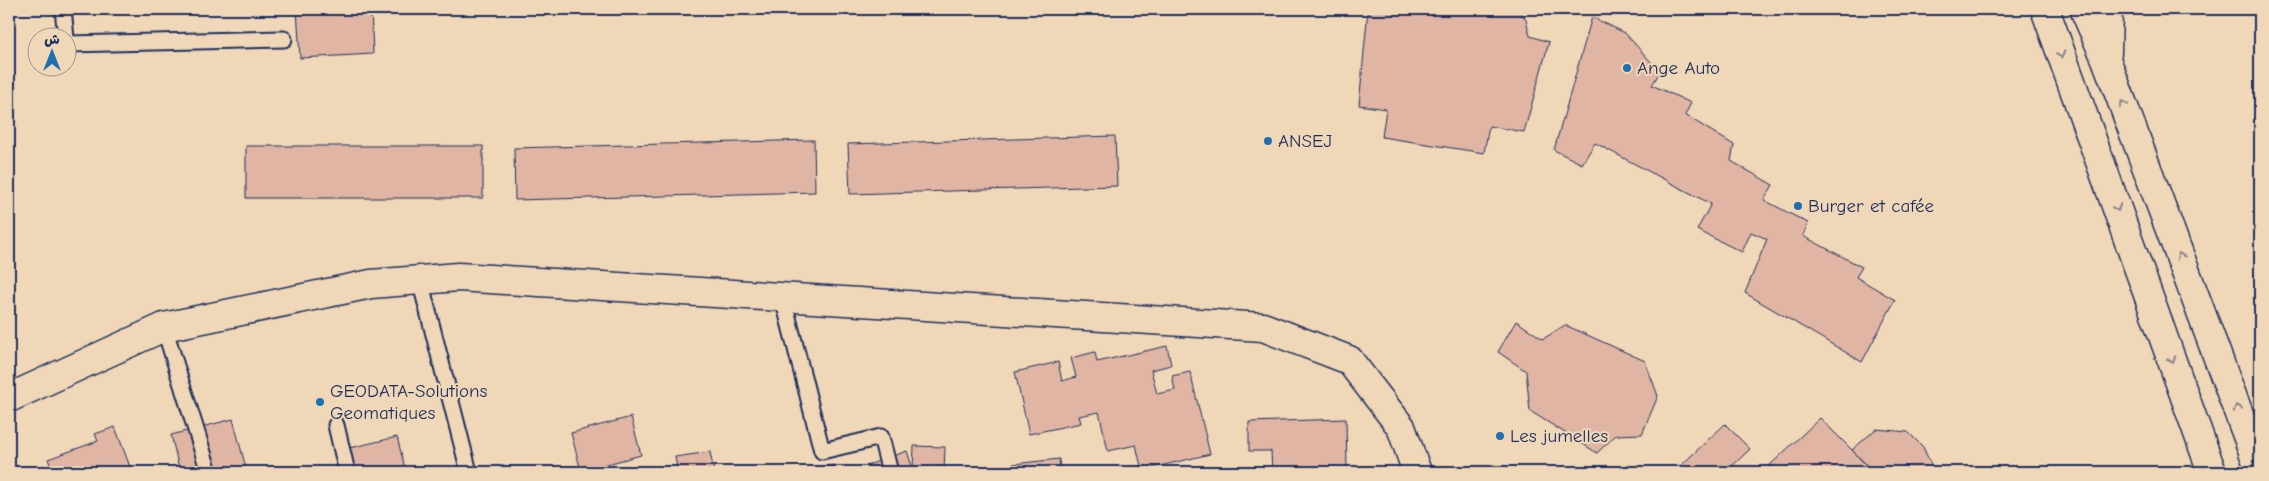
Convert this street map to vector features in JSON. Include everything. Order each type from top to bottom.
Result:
[{"type":"street","points":[[2045,9],[2212,472]]},
{"type":"street","points":[[2084,9],[2106,59],[2260,470]]},
{"type":"street","points":[[2106,59],[2108,9]]},
{"type":"street","points":[[9,398],[164,328],[371,284],[458,277],[1263,328],[1348,360],[1401,427],[1416,472]]},
{"type":"lane","points":[[63,9],[65,28]]},
{"type":"lane","points":[[78,44],[284,39]]},
{"type":"lane","points":[[420,280],[469,472]]},
{"type":"lane","points":[[784,298],[822,451],[881,437],[890,472]]},
{"type":"lane","points":[[164,328],[209,472]]},
{"type":"lane","points":[[336,425],[347,472]]},
{"type":"building","points":[[297,9],[371,9],[373,54],[300,58]]},
{"type":"building","points":[[1368,9],[1518,9],[1526,20],[1530,36],[1549,42],[1524,132],[1489,126],[1484,153],[1382,137],[1386,109],[1359,105]]},
{"type":"building","points":[[1592,17],[1625,33],[1660,72],[1652,85],[1691,103],[1685,115],[1734,145],[1731,161],[1773,185],[1764,200],[1808,223],[1803,236],[1862,267],[1856,277],[1895,300],[1862,362],[1745,293],[1767,239],[1751,232],[1742,252],[1697,230],[1711,204],[1595,143],[1582,164],[1554,150]]},
{"type":"building","points":[[1115,136],[1117,186],[850,194],[848,144]]},
{"type":"building","points":[[814,140],[815,192],[515,200],[514,148]]},
{"type":"building","points":[[246,146],[483,146],[483,198],[246,198]]},
{"type":"building","points":[[1516,321],[1543,339],[1565,325],[1645,361],[1658,396],[1642,434],[1616,435],[1597,453],[1530,411],[1526,371],[1498,352]]},
{"type":"building","points":[[1167,346],[1171,365],[1151,370],[1157,394],[1175,390],[1172,376],[1190,372],[1210,454],[1152,468],[1153,472],[1121,472],[1121,470],[1141,466],[1136,445],[1108,451],[1099,412],[1079,416],[1081,423],[1029,434],[1015,372],[1058,362],[1062,381],[1076,377],[1071,358],[1095,352],[1097,362]]},
{"type":"building","points":[[631,417],[641,455],[581,471],[571,433]]},
{"type":"building","points":[[1820,418],[1873,472],[1771,472],[1767,468]]},
{"type":"building","points":[[233,419],[247,472],[180,472],[171,435]]},
{"type":"building","points":[[1346,419],[1347,472],[1272,472],[1271,451],[1249,451],[1249,422]]},
{"type":"building","points":[[1725,424],[1750,449],[1726,472],[1674,472]]},
{"type":"building","points":[[115,427],[132,472],[53,472],[48,459],[98,441],[95,434]]},
{"type":"building","points":[[1876,429],[1908,432],[1923,447],[1933,469],[1932,472],[1873,472],[1852,450]]},
{"type":"building","points":[[397,437],[406,472],[346,472],[341,450]]},
{"type":"building","points":[[914,446],[945,447],[944,472],[913,470]]},
{"type":"building","points":[[907,451],[914,472],[871,472],[868,465]]},
{"type":"building","points":[[710,452],[714,472],[678,472],[675,457]]},
{"type":"building","points":[[1059,459],[1060,472],[1014,472],[1013,464]]},
{"type":"building","points":[[834,465],[836,472],[794,472]]},
{"type":"building","points":[[642,466],[668,467],[668,472],[642,472]]},
{"type":"building","points":[[46,468],[47,472],[31,472]]},
{"type":"building","points":[[287,468],[288,472],[272,472]]},
{"type":"place","name":"Ange Auto","points":[[1627,68]]},
{"type":"place","name":"ANSEJ","points":[[1268,141]]},
{"type":"place","name":"Burger et cafée","points":[[1798,206]]},
{"type":"place","name":"GEODATA-Solutions Geomatiques","points":[[320,402]]},
{"type":"place","name":"Les jumelles","points":[[1500,436]]}]
